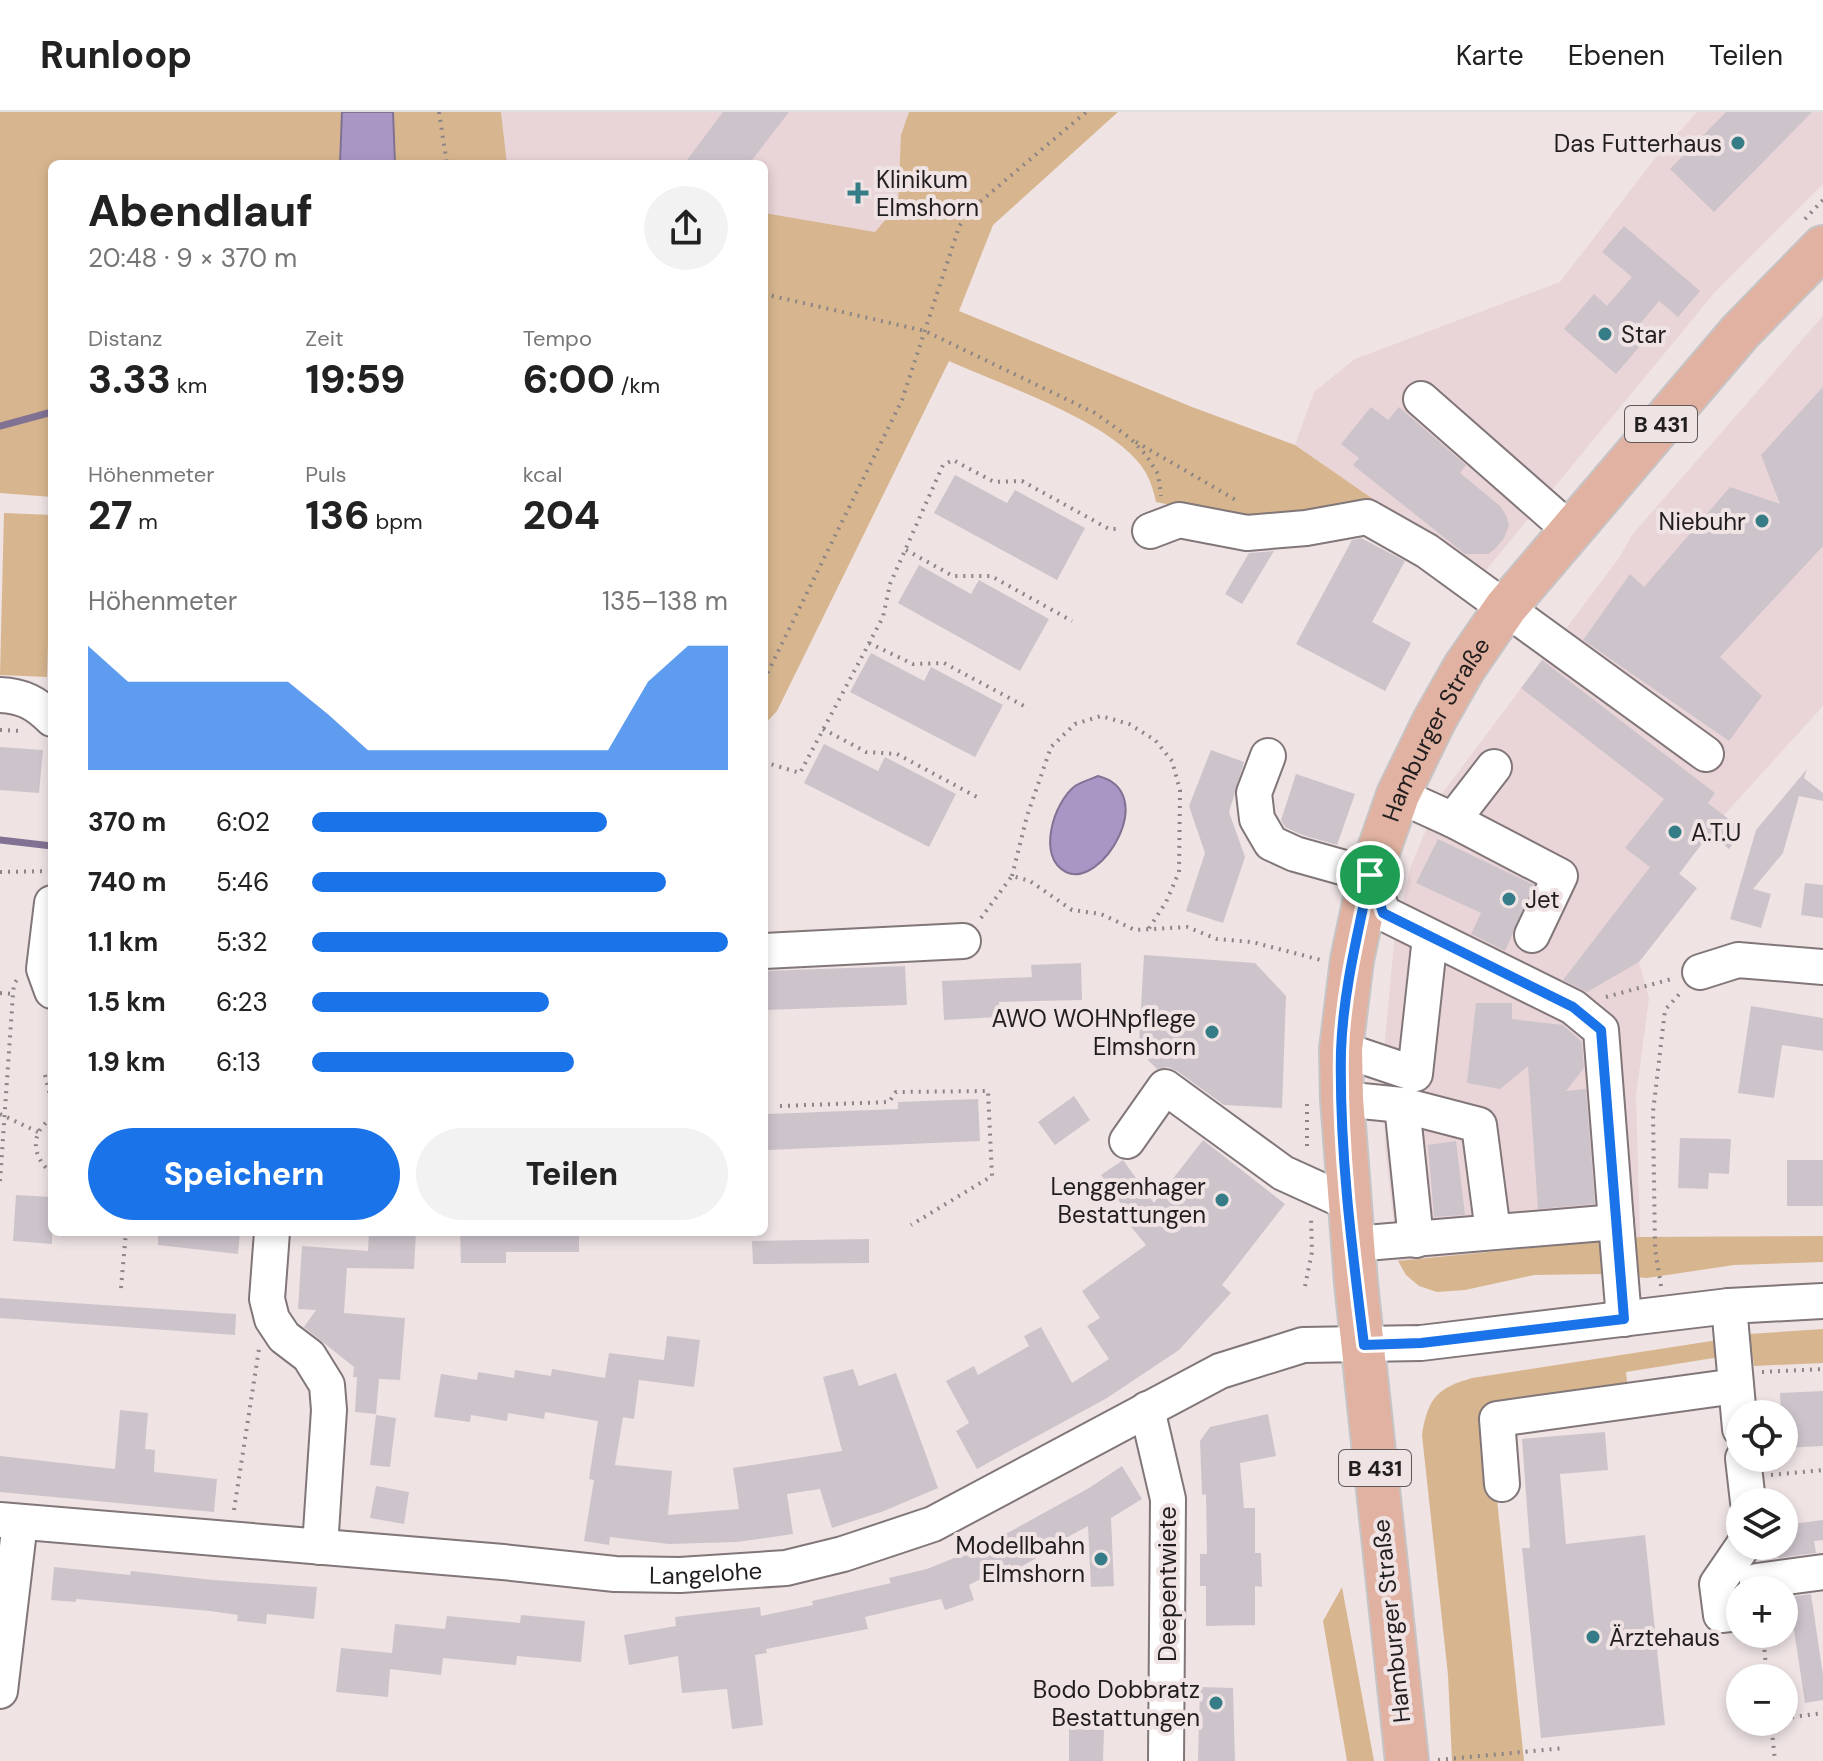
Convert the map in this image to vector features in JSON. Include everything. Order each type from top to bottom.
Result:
[{"type":"main road","name":"Hamburger Straße","points":[[1407,1761],[1349,1203],[1342,1099],[1341,1049],[1352,960],[1370,875],[1398,795],[1464,668],[1506,607],[1740,332],[1823,247]]},
{"type":"street","points":[[1421,399],[1570,530]]},
{"type":"street","points":[[1150,531],[1179,520],[1247,533],[1367,517],[1427,551],[1706,754]]},
{"type":"street","points":[[0,695],[19,696],[48,714]]},
{"type":"street","points":[[1268,756],[1254,793],[1257,819],[1271,843],[1295,854],[1370,875],[1383,913],[1573,1007],[1601,1030],[1624,1319]]},
{"type":"street","points":[[1453,820],[1494,767]]},
{"type":"street","points":[[1398,795],[1560,876],[1532,935]]},
{"type":"street","points":[[1341,1049],[1415,1074],[1430,937]]},
{"type":"street","points":[[768,951],[963,941]]},
{"type":"street","points":[[1700,972],[1738,960],[1823,967]]},
{"type":"street","points":[[1127,1141],[1165,1087],[1283,1173],[1349,1203]]},
{"type":"street","points":[[1342,1099],[1402,1105],[1479,1125],[1493,1232]]},
{"type":"street","points":[[1402,1105],[1416,1240]]},
{"type":"street","points":[[1354,1244],[1616,1222]]},
{"type":"street","points":[[272,1236],[267,1299],[272,1319],[284,1337],[309,1356],[327,1385],[329,1410],[320,1547]]},
{"type":"street","name":"Langelohe","points":[[10,1521],[615,1574],[680,1575],[786,1568],[855,1550],[933,1524],[1220,1371],[1303,1345],[1421,1343],[1729,1306],[1823,1301]]},
{"type":"street","points":[[1729,1306],[1738,1400]]},
{"type":"street","points":[[1502,1484],[1497,1419],[1736,1380]]},
{"type":"street","name":"Deepentwiete","points":[[1147,1409],[1168,1499],[1166,1761]]},
{"type":"street","points":[[0,1691],[10,1521]]},
{"type":"street","points":[[1726,1614],[1721,1615],[1717,1584],[1733,1560]]},
{"type":"street","points":[[1798,1577],[1823,1572]]},
{"type":"path","points":[[439,112],[446,160]]},
{"type":"path","points":[[768,672],[902,400],[959,227],[968,212],[1086,112]]},
{"type":"path","points":[[768,295],[925,331],[1095,413],[1130,438],[1286,529]]},
{"type":"path","points":[[768,763],[800,773],[883,617],[890,584],[943,465],[953,460],[994,482],[1022,481],[1109,529],[1150,531],[1162,493],[1158,474],[1130,438]]},
{"type":"path","points":[[906,550],[953,576],[991,576],[1072,621]]},
{"type":"path","points":[[869,643],[913,664],[944,663],[1026,707]]},
{"type":"path","points":[[963,941],[1012,876],[1027,816],[1051,747],[1075,724],[1101,716],[1129,724],[1155,740],[1172,761],[1180,790],[1179,872],[1166,902],[1148,930]]},
{"type":"path","points":[[823,729],[866,752],[897,754],[977,797]]},
{"type":"path","points":[[0,872],[48,871]]},
{"type":"path","points":[[1012,876],[1030,881],[1072,910],[1101,914],[1135,930],[1187,927],[1217,939],[1252,942],[1323,961]]},
{"type":"path","points":[[0,1181],[2,1114],[14,984],[30,963],[48,978]]},
{"type":"path","points":[[1573,1007],[1700,972]]},
{"type":"path","points":[[1661,1289],[1655,1249],[1653,1112],[1665,1010],[1700,972]]},
{"type":"path","points":[[0,993],[13,994]]},
{"type":"path","points":[[45,1075],[48,1087]]},
{"type":"path","points":[[780,1106],[889,1102],[896,1092],[988,1091],[992,1176],[911,1225]]},
{"type":"path","points":[[2,1114],[38,1132]]},
{"type":"path","points":[[48,1122],[38,1132],[34,1144],[36,1156],[48,1170]]},
{"type":"path","points":[[121,1288],[126,1236]]},
{"type":"path","points":[[230,1539],[242,1442],[267,1299]]},
{"type":"path","points":[[1736,1380],[1823,1369]]},
{"type":"path","points":[[1745,1479],[1823,1470]]},
{"type":"path","points":[[1798,1716],[1823,1713]]},
{"type":"path","points":[[1772,1736],[1775,1761]]},
{"type":"path","points":[[1432,1761],[1564,1748]]},
{"type":"shaded area","points":[[0,112],[342,112],[340,160],[48,160],[48,497],[0,493]]},
{"type":"shaded area","points":[[342,112],[393,112],[395,160],[340,160]]},
{"type":"shaded area","points":[[392,112],[501,112],[507,160],[394,160]]},
{"type":"shaded area","name":"Klinikum Elmshorn","points":[[501,112],[1040,112],[895,289],[768,250],[768,160],[507,160]]},
{"type":"shaded area","points":[[909,112],[1118,112],[993,225],[959,311],[1192,407],[1295,445],[1373,499],[1309,515],[1250,521],[1156,502],[1150,482],[1139,463],[1102,432],[1051,404],[949,361],[777,711],[768,721],[768,214],[875,232],[898,205],[901,135]]},
{"type":"shaded area","points":[[1697,112],[1823,112],[1823,184],[1715,292],[1482,575],[1295,445],[1314,392],[1355,359],[1560,282],[1653,161]]},
{"type":"shaded area","points":[[1823,316],[1823,706],[1724,815],[1679,873],[1697,888],[1639,962],[1649,998],[1636,1096],[1640,1237],[1398,1261],[1385,1147],[1384,1051],[1395,932],[1412,863],[1441,795],[1619,558],[1632,535]]},
{"type":"shaded area","points":[[4,513],[48,515],[47,677],[0,675]]},
{"type":"shaded area","points":[[1098,776],[1116,785],[1124,800],[1125,818],[1119,837],[1095,867],[1080,874],[1066,872],[1057,865],[1052,854],[1051,829],[1055,816],[1075,786]]},
{"type":"shaded area","points":[[1823,1236],[1823,1262],[1734,1265],[1647,1278],[1601,1274],[1534,1275],[1465,1290],[1437,1292],[1419,1286],[1406,1275],[1398,1261],[1640,1237]]},
{"type":"shaded area","points":[[1823,1329],[1823,1363],[1754,1366],[1749,1334]]},
{"type":"shaded area","points":[[1718,1340],[1720,1357],[1626,1372],[1628,1391],[1488,1412],[1524,1761],[1452,1761],[1448,1675],[1422,1435],[1431,1403],[1450,1386],[1472,1378]]},
{"type":"shaded area","points":[[1342,1587],[1374,1761],[1347,1761],[1323,1621]]},
{"type":"building","points":[[723,112],[789,112],[752,160],[687,160]]},
{"type":"building","name":"Das Futterhaus","points":[[1726,112],[1812,112],[1714,212],[1670,169]]},
{"type":"building","points":[[1624,226],[1700,291],[1678,317],[1659,301],[1635,330],[1646,339],[1616,374],[1564,329],[1594,294],[1607,306],[1632,277],[1602,252]]},
{"type":"building","points":[[1823,387],[1823,546],[1720,657],[1762,696],[1729,741],[1583,640],[1630,574],[1644,587],[1730,487],[1780,504],[1761,455]]},
{"type":"building","points":[[1371,407],[1388,420],[1399,407],[1466,465],[1460,473],[1500,506],[1506,515],[1509,525],[1495,549],[1488,554],[1465,554],[1353,465],[1359,458],[1341,444]]},
{"type":"building","points":[[955,475],[1007,503],[1015,490],[1085,528],[1057,580],[934,513]]},
{"type":"building","points":[[1361,538],[1405,561],[1372,622],[1411,643],[1385,691],[1296,644],[1352,540]]},
{"type":"building","points":[[1274,551],[1242,604],[1225,594],[1249,553]]},
{"type":"building","points":[[919,565],[971,594],[979,580],[1049,619],[1020,671],[898,603]]},
{"type":"building","points":[[871,653],[924,681],[931,667],[1003,705],[975,757],[850,692]]},
{"type":"building","name":"A.T.U","points":[[1542,660],[1715,793],[1708,803],[1743,830],[1729,849],[1710,833],[1679,874],[1697,888],[1639,962],[1587,992],[1563,980],[1650,867],[1625,848],[1664,799],[1521,688]]},
{"type":"building","points":[[824,744],[878,771],[885,757],[956,794],[929,847],[804,783]]},
{"type":"building","points":[[0,747],[43,750],[39,793],[0,790]]},
{"type":"building","points":[[1211,750],[1244,762],[1229,812],[1245,857],[1223,923],[1186,911],[1205,853],[1189,806]]},
{"type":"building","points":[[1807,769],[1804,778],[1823,793],[1823,801],[1799,796],[1783,853],[1753,889],[1771,894],[1761,928],[1730,919],[1756,830]]},
{"type":"building","points":[[1296,774],[1355,794],[1337,845],[1285,827],[1281,820]]},
{"type":"building","points":[[1438,839],[1534,885],[1505,951],[1471,934],[1481,913],[1416,883]]},
{"type":"building","points":[[1805,883],[1823,885],[1823,918],[1801,915]]},
{"type":"building","name":"AWO WOHNpflege Elmshorn","points":[[1144,955],[1255,963],[1286,996],[1282,1108],[1224,1105],[1177,1071],[1168,1067],[1157,1069],[1144,1056],[1139,1043]]},
{"type":"building","points":[[1081,963],[1082,1000],[999,1002],[1000,1017],[944,1020],[942,981],[1032,977],[1031,965]]},
{"type":"building","points":[[905,966],[907,1005],[768,1010],[768,971]]},
{"type":"building","points":[[1476,1003],[1512,1003],[1512,1019],[1563,1025],[1582,1042],[1584,1068],[1566,1091],[1586,1089],[1595,1204],[1538,1209],[1528,1066],[1500,1089],[1467,1083]]},
{"type":"building","points":[[1751,1006],[1823,1018],[1823,1051],[1782,1045],[1774,1098],[1738,1093]]},
{"type":"building","points":[[1074,1096],[1090,1120],[1055,1145],[1038,1122]]},
{"type":"building","points":[[978,1099],[980,1141],[768,1150],[768,1114],[898,1109],[898,1102]]},
{"type":"building","points":[[1680,1138],[1731,1139],[1729,1174],[1709,1173],[1708,1189],[1678,1188]]},
{"type":"building","points":[[1203,1140],[1285,1204],[1222,1285],[1231,1293],[1179,1350],[1107,1398],[977,1469],[956,1431],[969,1423],[946,1381],[974,1366],[978,1375],[1029,1346],[1024,1336],[1041,1327],[1072,1383],[1109,1359],[1087,1326],[1100,1318],[1082,1291],[1146,1245],[1127,1222],[1131,1218],[1101,1175],[1123,1160],[1154,1203]]},
{"type":"building","points":[[1456,1141],[1465,1215],[1434,1217],[1428,1145]]},
{"type":"building","points":[[1787,1160],[1823,1160],[1823,1206],[1787,1206]]},
{"type":"building","points":[[16,1195],[48,1197],[48,1236],[52,1236],[52,1244],[13,1241]]},
{"type":"building","points":[[158,1236],[240,1236],[238,1254],[158,1245]]},
{"type":"building","points":[[369,1236],[416,1236],[414,1269],[347,1268],[344,1313],[405,1318],[400,1380],[379,1379],[376,1414],[355,1412],[357,1377],[353,1377],[354,1367],[304,1327],[316,1310],[298,1309],[302,1246],[368,1251]]},
{"type":"building","points":[[460,1236],[579,1236],[579,1252],[506,1252],[506,1263],[461,1263]]},
{"type":"building","points":[[869,1239],[869,1263],[753,1264],[752,1241]]},
{"type":"building","points":[[0,1298],[236,1314],[235,1335],[0,1318]]},
{"type":"building","points":[[667,1336],[700,1340],[694,1387],[639,1380],[634,1419],[623,1417],[615,1465],[672,1471],[668,1515],[739,1509],[733,1468],[842,1451],[823,1377],[853,1369],[859,1386],[896,1373],[938,1488],[884,1511],[832,1528],[820,1489],[787,1494],[793,1534],[737,1542],[669,1544],[610,1537],[609,1545],[584,1541],[594,1480],[589,1479],[598,1421],[545,1412],[544,1419],[508,1413],[507,1421],[471,1415],[470,1422],[434,1417],[441,1374],[477,1380],[478,1372],[514,1378],[515,1370],[551,1376],[552,1369],[605,1378],[609,1353],[664,1360]]},
{"type":"building","points":[[1823,1391],[1823,1446],[1798,1447],[1798,1400],[1780,1400],[1780,1393]]},
{"type":"building","points":[[120,1410],[148,1413],[145,1449],[155,1450],[154,1472],[217,1479],[214,1512],[0,1492],[0,1456],[115,1469]]},
{"type":"building","points":[[1268,1414],[1276,1456],[1240,1463],[1244,1508],[1255,1508],[1255,1553],[1261,1553],[1262,1587],[1255,1586],[1255,1625],[1206,1626],[1206,1586],[1200,1586],[1200,1554],[1207,1554],[1206,1494],[1202,1495],[1200,1441],[1210,1427]]},
{"type":"building","points":[[376,1415],[396,1418],[390,1467],[370,1465]]},
{"type":"building","name":"Ärztehaus","points":[[1605,1432],[1608,1470],[1560,1474],[1566,1544],[1645,1535],[1665,1725],[1541,1738],[1522,1548],[1530,1548],[1522,1439]]},
{"type":"building","points":[[1122,1466],[1142,1499],[1111,1518],[1114,1586],[1091,1587],[1088,1526],[1038,1553],[1040,1556],[1014,1571],[1010,1564],[969,1585],[974,1600],[945,1610],[941,1599],[865,1617],[868,1629],[766,1649],[767,1653],[755,1655],[763,1725],[732,1729],[727,1689],[682,1693],[678,1656],[629,1665],[624,1635],[676,1626],[675,1617],[760,1607],[761,1616],[891,1583],[889,1578],[927,1569],[984,1546],[1089,1488]]},
{"type":"building","points":[[376,1486],[409,1492],[404,1524],[370,1518]]},
{"type":"building","points":[[1823,1520],[1823,1540],[1814,1541],[1816,1553],[1798,1555],[1798,1523]]},
{"type":"building","points":[[54,1567],[317,1587],[314,1619],[267,1614],[266,1624],[237,1621],[238,1615],[210,1611],[76,1599],[76,1602],[51,1600]]},
{"type":"building","points":[[1811,1594],[1823,1675],[1823,1700],[1805,1703],[1797,1648],[1798,1596]]},
{"type":"building","points":[[521,1615],[585,1621],[581,1662],[517,1656],[516,1665],[443,1658],[441,1675],[390,1669],[388,1697],[336,1692],[341,1648],[392,1653],[395,1624],[445,1629],[447,1616],[520,1623]]},
{"type":"building","points":[[1200,1687],[1233,1688],[1235,1761],[1198,1761]]},
{"type":"building","points":[[1069,1729],[1104,1730],[1103,1761],[1069,1761]]},
{"type":"waterway","points":[[0,426],[48,413]]},
{"type":"waterway","points":[[0,840],[48,846]]},
{"type":"place","name":"Das Futterhaus","points":[[1738,143]]},
{"type":"place","name":"Klinikum Elmshorn","points":[[858,193]]},
{"type":"place","name":"Star","points":[[1605,334]]},
{"type":"place","name":"Niebuhr","points":[[1762,521]]},
{"type":"place","name":"A.T.U","points":[[1675,832]]},
{"type":"place","name":"Jet","points":[[1509,899]]},
{"type":"place","name":"AWO WOHNpflege Elmshorn","points":[[1212,1032]]},
{"type":"place","name":"Lenggenhager Bestattungen","points":[[1222,1200]]},
{"type":"place","name":"Modellbahn Elmshorn","points":[[1101,1559]]},
{"type":"place","name":"Ärztehaus","points":[[1593,1637]]},
{"type":"place","name":"Bodo Dobbratz Bestattungen","points":[[1216,1703]]},
{"type":"route","points":[[1370,875],[1383,913],[1573,1007],[1601,1030],[1624,1319],[1421,1343],[1364,1345],[1344,1151],[1341,1049],[1352,960],[1370,875]]}]
